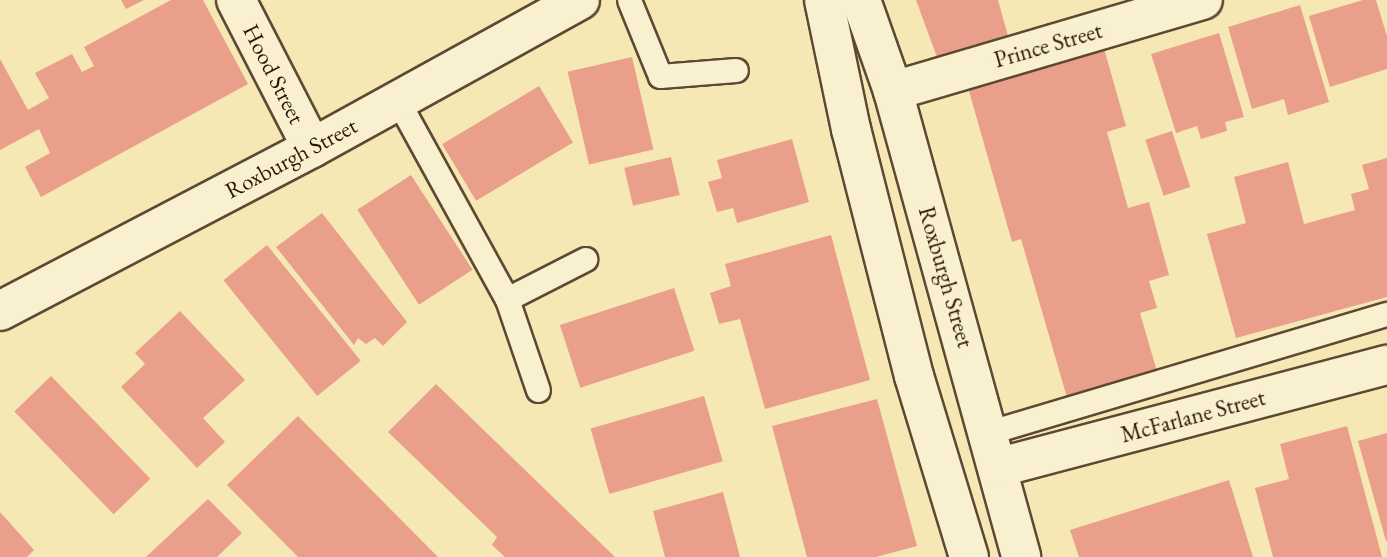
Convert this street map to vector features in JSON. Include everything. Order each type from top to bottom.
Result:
[{"type":"street","name":"Hood Street","points":[[236,0],[312,148]]},
{"type":"street","name":"Roxburgh Street","points":[[0,311],[312,148],[580,0]]},
{"type":"street","points":[[824,0],[851,129],[911,363],[969,557]]},
{"type":"street","name":"Roxburgh Street","points":[[861,0],[893,91],[995,449],[1021,557]]},
{"type":"street","name":"Prince Street","points":[[893,91],[1203,0]]},
{"type":"street","name":"McFarlane Street","points":[[995,449],[1387,365]]},
{"type":"lane","points":[[629,0],[660,76],[736,70]]},
{"type":"lane","points":[[398,101],[507,299],[538,390]]},
{"type":"lane","points":[[507,299],[585,259]]},
{"type":"lane","points":[[995,449],[1387,314]]},
{"type":"building","points":[[121,0],[144,0],[126,9]]},
{"type":"building","points":[[171,0],[203,0],[248,84],[41,197],[25,167],[50,153],[39,129],[0,150],[0,59],[28,110],[49,98],[35,73],[72,54],[82,72],[94,66],[84,47]]},
{"type":"building","points":[[916,0],[998,0],[1010,43],[938,60]]},
{"type":"building","points":[[1363,0],[1376,0],[1387,36],[1387,69],[1330,87],[1309,16]]},
{"type":"building","points":[[1300,5],[1329,102],[1288,115],[1284,99],[1252,109],[1228,27]]},
{"type":"building","points":[[1219,33],[1244,117],[1225,122],[1227,131],[1201,139],[1197,126],[1176,133],[1151,54]]},
{"type":"building","points":[[1103,45],[1126,126],[1107,132],[1128,208],[1149,202],[1169,275],[1149,281],[1157,308],[1140,313],[1158,375],[1068,401],[1021,239],[1012,242],[967,84]]},
{"type":"building","points":[[632,57],[653,150],[589,164],[568,72]]},
{"type":"building","points":[[539,86],[573,143],[476,201],[442,144]]},
{"type":"building","points":[[1172,131],[1190,187],[1164,196],[1145,140]]},
{"type":"building","points":[[792,139],[809,202],[737,223],[733,208],[717,212],[708,182],[722,178],[717,160]]},
{"type":"building","points":[[671,157],[680,195],[633,206],[624,168]]},
{"type":"building","points":[[1387,158],[1387,297],[1236,338],[1207,234],[1246,223],[1234,177],[1288,162],[1304,224],[1355,210],[1351,194],[1369,189],[1362,165]]},
{"type":"building","points":[[411,175],[473,270],[419,305],[357,210]]},
{"type":"building","points":[[322,213],[407,322],[383,346],[375,338],[366,344],[358,338],[354,345],[276,247]]},
{"type":"building","points":[[831,235],[870,380],[765,409],[740,319],[719,324],[710,293],[731,286],[725,264]]},
{"type":"building","points":[[267,245],[361,361],[317,396],[223,280]]},
{"type":"building","points":[[674,288],[694,351],[580,388],[560,325]]},
{"type":"building","points":[[180,311],[245,380],[203,418],[225,442],[197,468],[121,387],[145,364],[135,353]]},
{"type":"building","points":[[51,376],[150,479],[114,514],[14,411]]},
{"type":"building","points":[[436,384],[615,557],[505,557],[492,545],[497,537],[388,432]]},
{"type":"building","points":[[704,396],[723,461],[609,494],[591,429]]},
{"type":"building","points":[[877,399],[917,546],[876,557],[807,557],[772,426]]},
{"type":"building","points":[[298,416],[438,557],[298,557],[227,485]]},
{"type":"building","points":[[1347,426],[1382,557],[1273,557],[1255,488],[1289,479],[1280,444]]},
{"type":"building","points":[[1387,433],[1387,541],[1386,541],[1358,441]]},
{"type":"building","points":[[1229,480],[1253,557],[1079,557],[1070,530]]},
{"type":"building","points":[[723,492],[740,557],[665,557],[653,511]]},
{"type":"building","points":[[208,499],[242,533],[217,557],[146,557]]},
{"type":"building","points":[[0,512],[34,550],[27,557],[0,557]]}]
